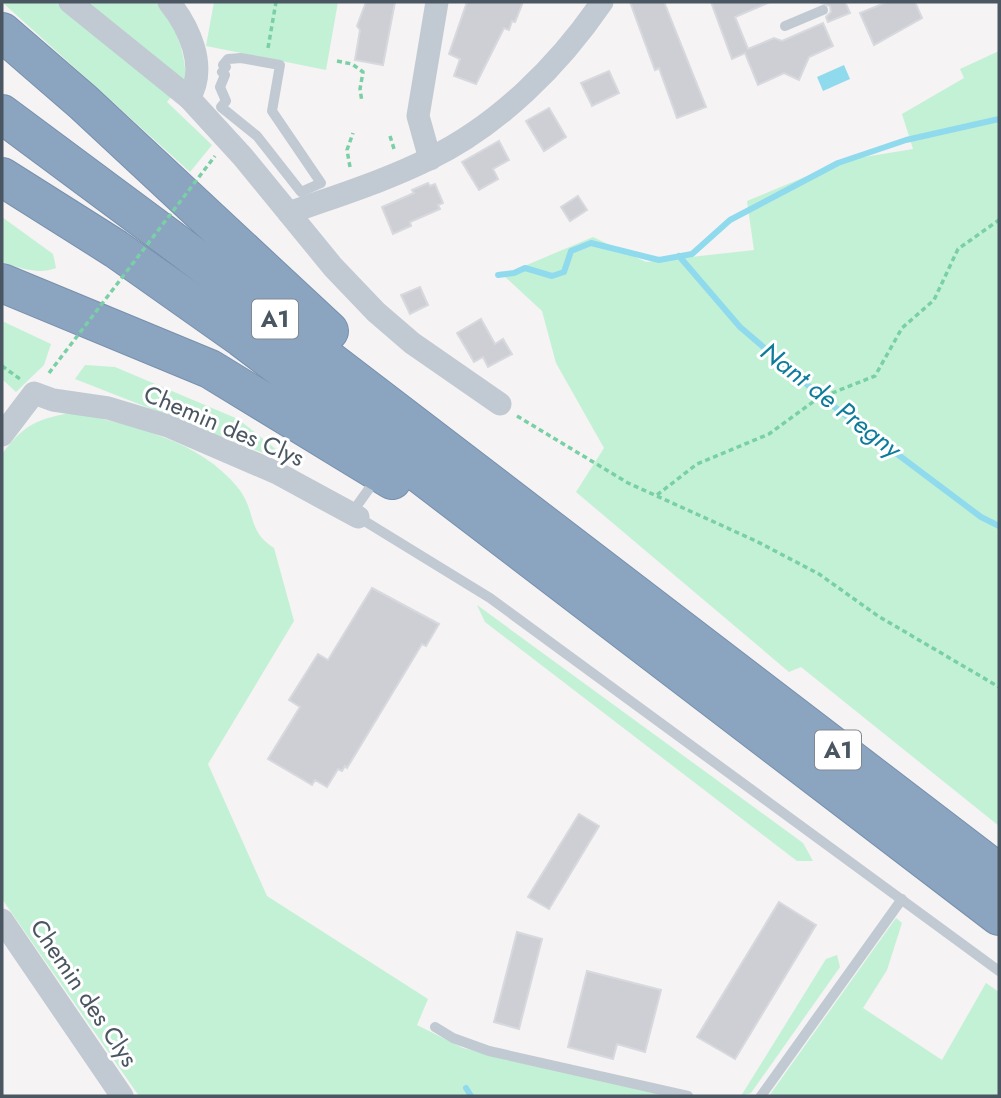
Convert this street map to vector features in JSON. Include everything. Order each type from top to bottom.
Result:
[{"type":"highway","points":[[2,33],[83,102],[244,254],[546,526]]},
{"type":"highway","name":"A1","points":[[2,114],[170,238],[999,873]]},
{"type":"highway","name":"A1","points":[[2,177],[76,222],[220,323],[999,916]]},
{"type":"highway","points":[[2,284],[210,369],[583,600]]},
{"type":"street","points":[[70,2],[189,98],[376,312],[412,343],[500,404]]},
{"type":"street","points":[[169,2],[186,26],[196,59],[194,90],[189,98]]},
{"type":"street","points":[[430,159],[418,116],[437,2]]},
{"type":"street","points":[[289,213],[430,159],[452,146],[528,89],[577,38],[601,2]]},
{"type":"street","name":"Chemin des Clys","points":[[2,435],[34,393],[53,400],[108,408],[204,441],[277,473],[354,516]]},
{"type":"street","name":"Chemin des Clys","points":[[2,920],[122,1096]]},
{"type":"lane","points":[[785,26],[823,10]]},
{"type":"lane","points":[[228,59],[265,62],[280,65],[272,111],[321,183],[301,192],[257,136],[221,107],[226,101],[221,96],[224,92],[220,87],[223,83],[220,80],[225,75],[222,72],[226,67],[223,65],[228,59]]},
{"type":"lane","points":[[380,473],[354,516],[490,598],[999,971]]},
{"type":"lane","points":[[761,1096],[902,899]]},
{"type":"lane","points":[[435,1027],[469,1045],[489,1051],[688,1096]]},
{"type":"path","points":[[265,62],[276,2]]},
{"type":"path","points":[[337,61],[352,64],[363,72],[360,89],[362,102]]},
{"type":"path","points":[[350,167],[347,150],[353,133]]},
{"type":"path","points":[[49,373],[215,156]]},
{"type":"path","points":[[657,495],[697,464],[769,434],[829,393],[875,376],[902,328],[934,300],[958,249],[999,220]]},
{"type":"path","points":[[500,404],[628,483],[819,574],[878,616],[999,687]]},
{"type":"green space","points":[[2,2],[157,2],[174,29],[185,67],[186,78],[167,102],[212,145],[190,172]]},
{"type":"green space","points":[[214,2],[338,2],[326,70],[206,46]]},
{"type":"green space","points":[[999,51],[999,826],[801,667],[789,672],[576,492],[604,448],[556,363],[542,311],[503,275],[593,237],[646,262],[754,250],[747,201],[846,160],[913,149],[902,114],[964,78],[960,69]]},
{"type":"green space","points":[[2,217],[53,254],[56,268],[36,271],[2,262]]},
{"type":"green space","points":[[2,321],[51,344],[44,365],[16,392],[2,379]]},
{"type":"green space","points":[[85,365],[115,367],[238,419],[297,466],[75,379]]},
{"type":"green space","points":[[75,412],[164,437],[205,458],[239,489],[260,535],[274,548],[294,621],[208,764],[267,896],[428,999],[417,1025],[463,1048],[670,1096],[139,1096],[2,899],[2,454],[18,435],[33,424]]},
{"type":"green space","points":[[477,605],[803,843],[813,861],[797,861],[485,622]]},
{"type":"green space","points":[[896,918],[902,923],[887,970],[863,1008],[942,1060],[986,983],[999,992],[999,1096],[769,1096]]},
{"type":"green space","points":[[837,955],[840,967],[751,1093],[741,1096],[826,959]]},
{"type":"water","points":[[844,65],[850,79],[823,91],[817,77]]},
{"type":"building","points":[[366,2],[395,2],[383,65],[355,60],[360,30],[357,26]]},
{"type":"building","points":[[467,2],[523,2],[515,22],[512,21],[509,30],[504,28],[476,84],[454,76],[460,59],[449,54]]},
{"type":"building","points":[[630,2],[664,2],[706,107],[677,118],[659,68],[655,70]]},
{"type":"building","points":[[711,2],[770,2],[735,17],[748,49],[774,38],[782,41],[823,23],[833,46],[809,57],[799,80],[784,73],[758,85],[745,53],[732,59]]},
{"type":"building","points":[[819,2],[845,2],[850,13],[828,22],[826,17],[831,12],[830,6]]},
{"type":"building","points":[[887,2],[915,2],[922,18],[874,45],[860,13]]},
{"type":"building","points":[[609,71],[619,93],[592,106],[581,83]]},
{"type":"building","points":[[549,108],[566,137],[544,151],[526,121]]},
{"type":"building","points":[[499,141],[509,160],[493,169],[498,179],[479,190],[462,162]]},
{"type":"building","points":[[428,183],[430,186],[435,184],[443,203],[438,205],[440,209],[410,222],[411,226],[393,234],[382,207],[414,193],[412,190]]},
{"type":"building","points":[[578,196],[587,210],[570,221],[561,207]]},
{"type":"building","points":[[420,287],[428,305],[410,314],[401,295]]},
{"type":"building","points":[[481,319],[495,344],[503,339],[512,354],[488,367],[483,357],[474,362],[457,333]]},
{"type":"building","points":[[372,588],[439,624],[426,646],[422,644],[347,768],[345,766],[342,771],[338,769],[327,787],[315,780],[312,785],[268,759],[300,707],[289,700],[318,654],[328,660]]},
{"type":"building","points":[[579,814],[599,826],[549,909],[528,897]]},
{"type":"building","points":[[779,902],[816,925],[735,1059],[697,1037]]},
{"type":"building","points":[[517,932],[542,939],[519,1029],[494,1022]]},
{"type":"building","points":[[587,971],[661,990],[645,1052],[617,1044],[613,1059],[568,1047]]},
{"type":"waterway","name":"Nant de Pregny","points":[[498,275],[525,268],[552,276],[564,272],[571,251],[591,243],[659,260],[692,254],[730,220],[838,163],[906,140],[999,119]]},
{"type":"waterway","name":"Nant de Pregny","points":[[679,256],[740,327],[824,399],[981,517],[999,526]]},
{"type":"waterway","points":[[466,1088],[471,1096]]}]
